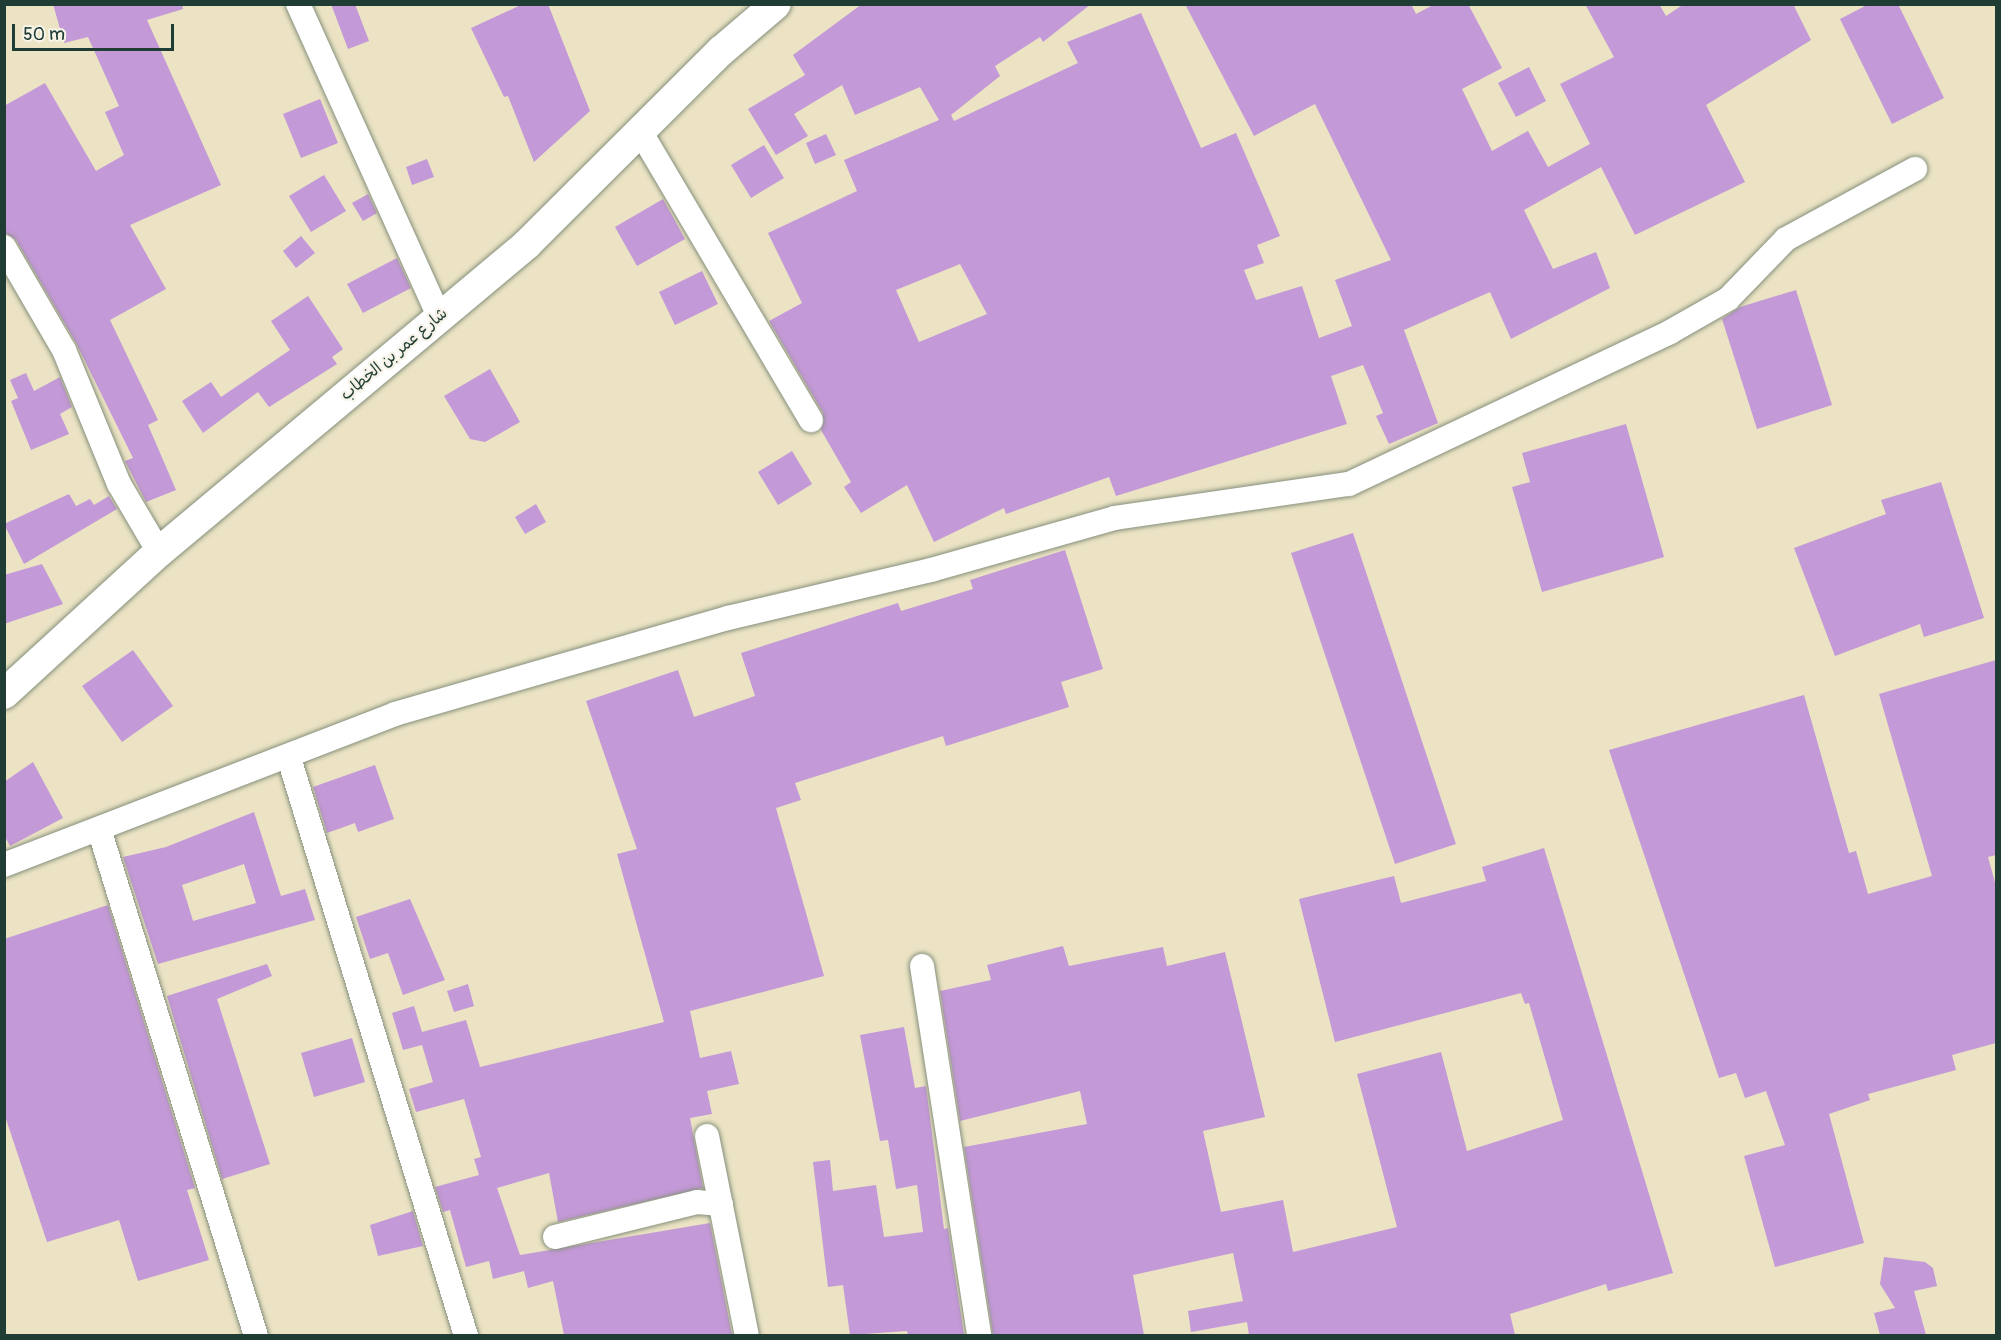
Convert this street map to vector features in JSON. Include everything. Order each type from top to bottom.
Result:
[{"type":"main road","name":"شارع عمر بن الخطاب","points":[[4,694],[159,552],[438,316],[528,244],[640,130],[776,4]]},
{"type":"street","points":[[298,4],[438,316]]},
{"type":"street","points":[[640,130],[811,420]]},
{"type":"street","points":[[4,865],[100,832],[395,714],[728,618],[931,570],[1115,518],[1349,484],[1670,332],[1728,299],[1786,239],[1915,169]]},
{"type":"street","points":[[4,247],[64,350],[119,484],[159,552]]},
{"type":"street","points":[[289,758],[466,1335]]},
{"type":"street","points":[[100,832],[256,1335]]},
{"type":"street","points":[[922,966],[979,1335]]},
{"type":"street","points":[[707,1136],[747,1335]]},
{"type":"street","points":[[555,1237],[698,1202],[721,1204]]},
{"type":"building","points":[[53,4],[182,4],[183,9],[147,20],[221,185],[130,225],[166,289],[110,320],[158,420],[148,425],[176,490],[146,502],[125,461],[133,458],[76,343],[16,240],[4,232],[4,106],[45,83],[96,171],[124,155],[105,112],[119,106],[88,37],[64,43]]},
{"type":"building","points":[[331,4],[355,4],[369,41],[348,49]]},
{"type":"building","points":[[523,4],[548,4],[590,111],[534,162],[508,96],[504,97],[471,28]]},
{"type":"building","points":[[862,4],[1091,4],[1043,42],[1040,37],[995,66],[1000,76],[951,115],[954,121],[1078,63],[1067,42],[1141,13],[1201,148],[1236,133],[1280,236],[1257,245],[1264,263],[1244,270],[1256,300],[1302,286],[1319,338],[1352,326],[1335,280],[1391,260],[1315,104],[1254,136],[1185,4],[1411,4],[1416,14],[1435,4],[1468,4],[1502,68],[1462,89],[1492,151],[1528,131],[1548,167],[1590,144],[1560,84],[1614,57],[1585,4],[1659,4],[1666,16],[1684,4],[1793,4],[1811,40],[1706,105],[1745,182],[1635,235],[1601,167],[1524,210],[1553,269],[1596,252],[1610,288],[1511,339],[1490,292],[1404,330],[1438,423],[1389,444],[1376,416],[1383,413],[1363,365],[1331,376],[1347,424],[1116,496],[1109,477],[1006,514],[1004,508],[934,542],[907,485],[861,513],[844,487],[851,482],[821,430],[823,413],[769,321],[802,303],[768,233],[857,191],[844,160],[939,120],[920,87],[855,115],[842,85],[794,114],[808,136],[776,155],[748,109],[805,75],[793,55]],"holes":[[[960,264],[987,314],[919,342],[896,290]]]},
{"type":"building","points":[[1869,4],[1898,4],[1944,98],[1892,124],[1840,19]]},
{"type":"building","points":[[1529,67],[1546,101],[1516,117],[1498,83]]},
{"type":"building","points":[[320,99],[338,143],[301,158],[283,114]]},
{"type":"building","points":[[826,134],[836,155],[815,164],[806,143]]},
{"type":"building","points":[[764,145],[784,178],[751,198],[731,165]]},
{"type":"building","points":[[427,159],[434,177],[412,185],[406,167]]},
{"type":"building","points":[[324,175],[346,211],[311,232],[289,196]]},
{"type":"building","points":[[368,194],[377,213],[363,221],[352,203]]},
{"type":"building","points":[[663,199],[685,239],[637,266],[615,227]]},
{"type":"building","points":[[301,236],[315,253],[296,268],[283,251]]},
{"type":"building","points":[[397,258],[411,288],[363,313],[347,284]]},
{"type":"building","points":[[702,271],[718,304],[675,325],[659,292]]},
{"type":"building","points":[[1796,290],[1832,405],[1757,429],[1722,319],[1740,307]]},
{"type":"building","points":[[308,296],[343,349],[332,357],[337,364],[269,407],[258,392],[203,433],[182,401],[211,382],[221,397],[290,350],[271,321]]},
{"type":"building","points":[[490,369],[520,422],[485,442],[470,439],[444,396]]},
{"type":"building","points":[[26,373],[34,391],[60,377],[72,407],[60,414],[69,434],[31,450],[11,401],[18,398],[10,380]]},
{"type":"building","points":[[1626,424],[1664,557],[1542,592],[1512,487],[1530,482],[1522,453]]},
{"type":"building","points":[[792,451],[812,484],[778,505],[758,472]]},
{"type":"building","points":[[1941,482],[1984,618],[1924,637],[1920,624],[1835,656],[1794,548],[1886,514],[1881,500]]},
{"type":"building","points":[[69,494],[76,506],[90,499],[94,505],[109,496],[117,509],[24,564],[4,524]]},
{"type":"building","points":[[536,504],[546,522],[525,534],[515,517]]},
{"type":"building","points":[[1353,533],[1456,844],[1395,864],[1291,553]]},
{"type":"building","points":[[1065,550],[1103,669],[1061,682],[1069,707],[946,746],[943,736],[795,783],[801,800],[776,808],[824,976],[690,1011],[700,1058],[731,1051],[739,1084],[707,1091],[712,1114],[690,1118],[703,1188],[558,1222],[549,1173],[497,1188],[520,1255],[710,1223],[732,1335],[564,1335],[553,1281],[528,1288],[524,1271],[493,1279],[489,1261],[466,1267],[450,1210],[443,1212],[435,1187],[479,1175],[474,1159],[481,1157],[464,1099],[416,1112],[409,1089],[433,1082],[422,1045],[403,1050],[392,1013],[414,1006],[422,1032],[466,1020],[480,1067],[664,1022],[617,854],[637,849],[586,701],[678,670],[694,717],[755,696],[741,653],[898,603],[901,611],[973,589],[970,580]]},
{"type":"building","points":[[42,564],[63,604],[4,624],[4,575]]},
{"type":"building","points":[[133,650],[173,706],[122,742],[82,686]]},
{"type":"building","points":[[1996,660],[1996,855],[1988,857],[1996,886],[1996,1043],[1952,1055],[1956,1070],[1868,1094],[1870,1100],[1829,1114],[1864,1243],[1775,1267],[1744,1156],[1785,1145],[1766,1091],[1745,1098],[1736,1073],[1719,1078],[1609,750],[1804,695],[1849,853],[1856,851],[1868,894],[1932,876],[1879,694]]},
{"type":"building","points":[[33,762],[63,818],[10,846],[4,835],[4,782]]},
{"type":"building","points":[[375,765],[394,819],[358,832],[355,823],[327,833],[313,787]]},
{"type":"building","points":[[254,812],[281,896],[305,889],[315,920],[158,964],[123,857],[166,847]],"holes":[[[244,864],[256,903],[193,921],[182,885]]]},
{"type":"building","points":[[1544,848],[1673,1273],[1608,1291],[1606,1284],[1510,1314],[1515,1335],[1249,1335],[1247,1322],[1191,1332],[1188,1311],[1243,1301],[1233,1253],[1133,1275],[1144,1335],[993,1335],[964,1147],[1087,1124],[1080,1091],[960,1121],[940,991],[991,980],[987,965],[1063,946],[1069,966],[1163,947],[1167,966],[1225,952],[1265,1117],[1203,1131],[1221,1212],[1283,1200],[1293,1252],[1397,1227],[1357,1074],[1441,1052],[1467,1151],[1563,1120],[1529,1003],[1525,1004],[1521,993],[1335,1042],[1299,899],[1394,876],[1401,903],[1486,881],[1482,867]]},
{"type":"building","points":[[410,899],[445,980],[403,995],[388,953],[370,959],[356,917]]},
{"type":"building","points":[[108,905],[195,1188],[187,1190],[209,1260],[138,1281],[119,1220],[47,1242],[4,1113],[4,939]]},
{"type":"building","points":[[267,964],[272,976],[217,999],[270,1164],[222,1179],[167,996]]},
{"type":"building","points":[[468,984],[474,1006],[454,1012],[447,991]]},
{"type":"building","points":[[904,1027],[915,1088],[926,1086],[944,1229],[948,1228],[964,1335],[908,1335],[907,1331],[850,1335],[843,1285],[828,1287],[813,1162],[830,1160],[833,1191],[876,1185],[884,1237],[923,1232],[917,1185],[896,1189],[888,1140],[880,1141],[860,1035]]},
{"type":"building","points":[[352,1038],[365,1082],[314,1097],[301,1053]]},
{"type":"building","points":[[413,1211],[423,1246],[378,1256],[370,1225]]},
{"type":"building","points":[[1884,1257],[1925,1262],[1933,1268],[1937,1286],[1914,1291],[1926,1335],[1880,1335],[1874,1313],[1895,1308],[1880,1284]]}]
